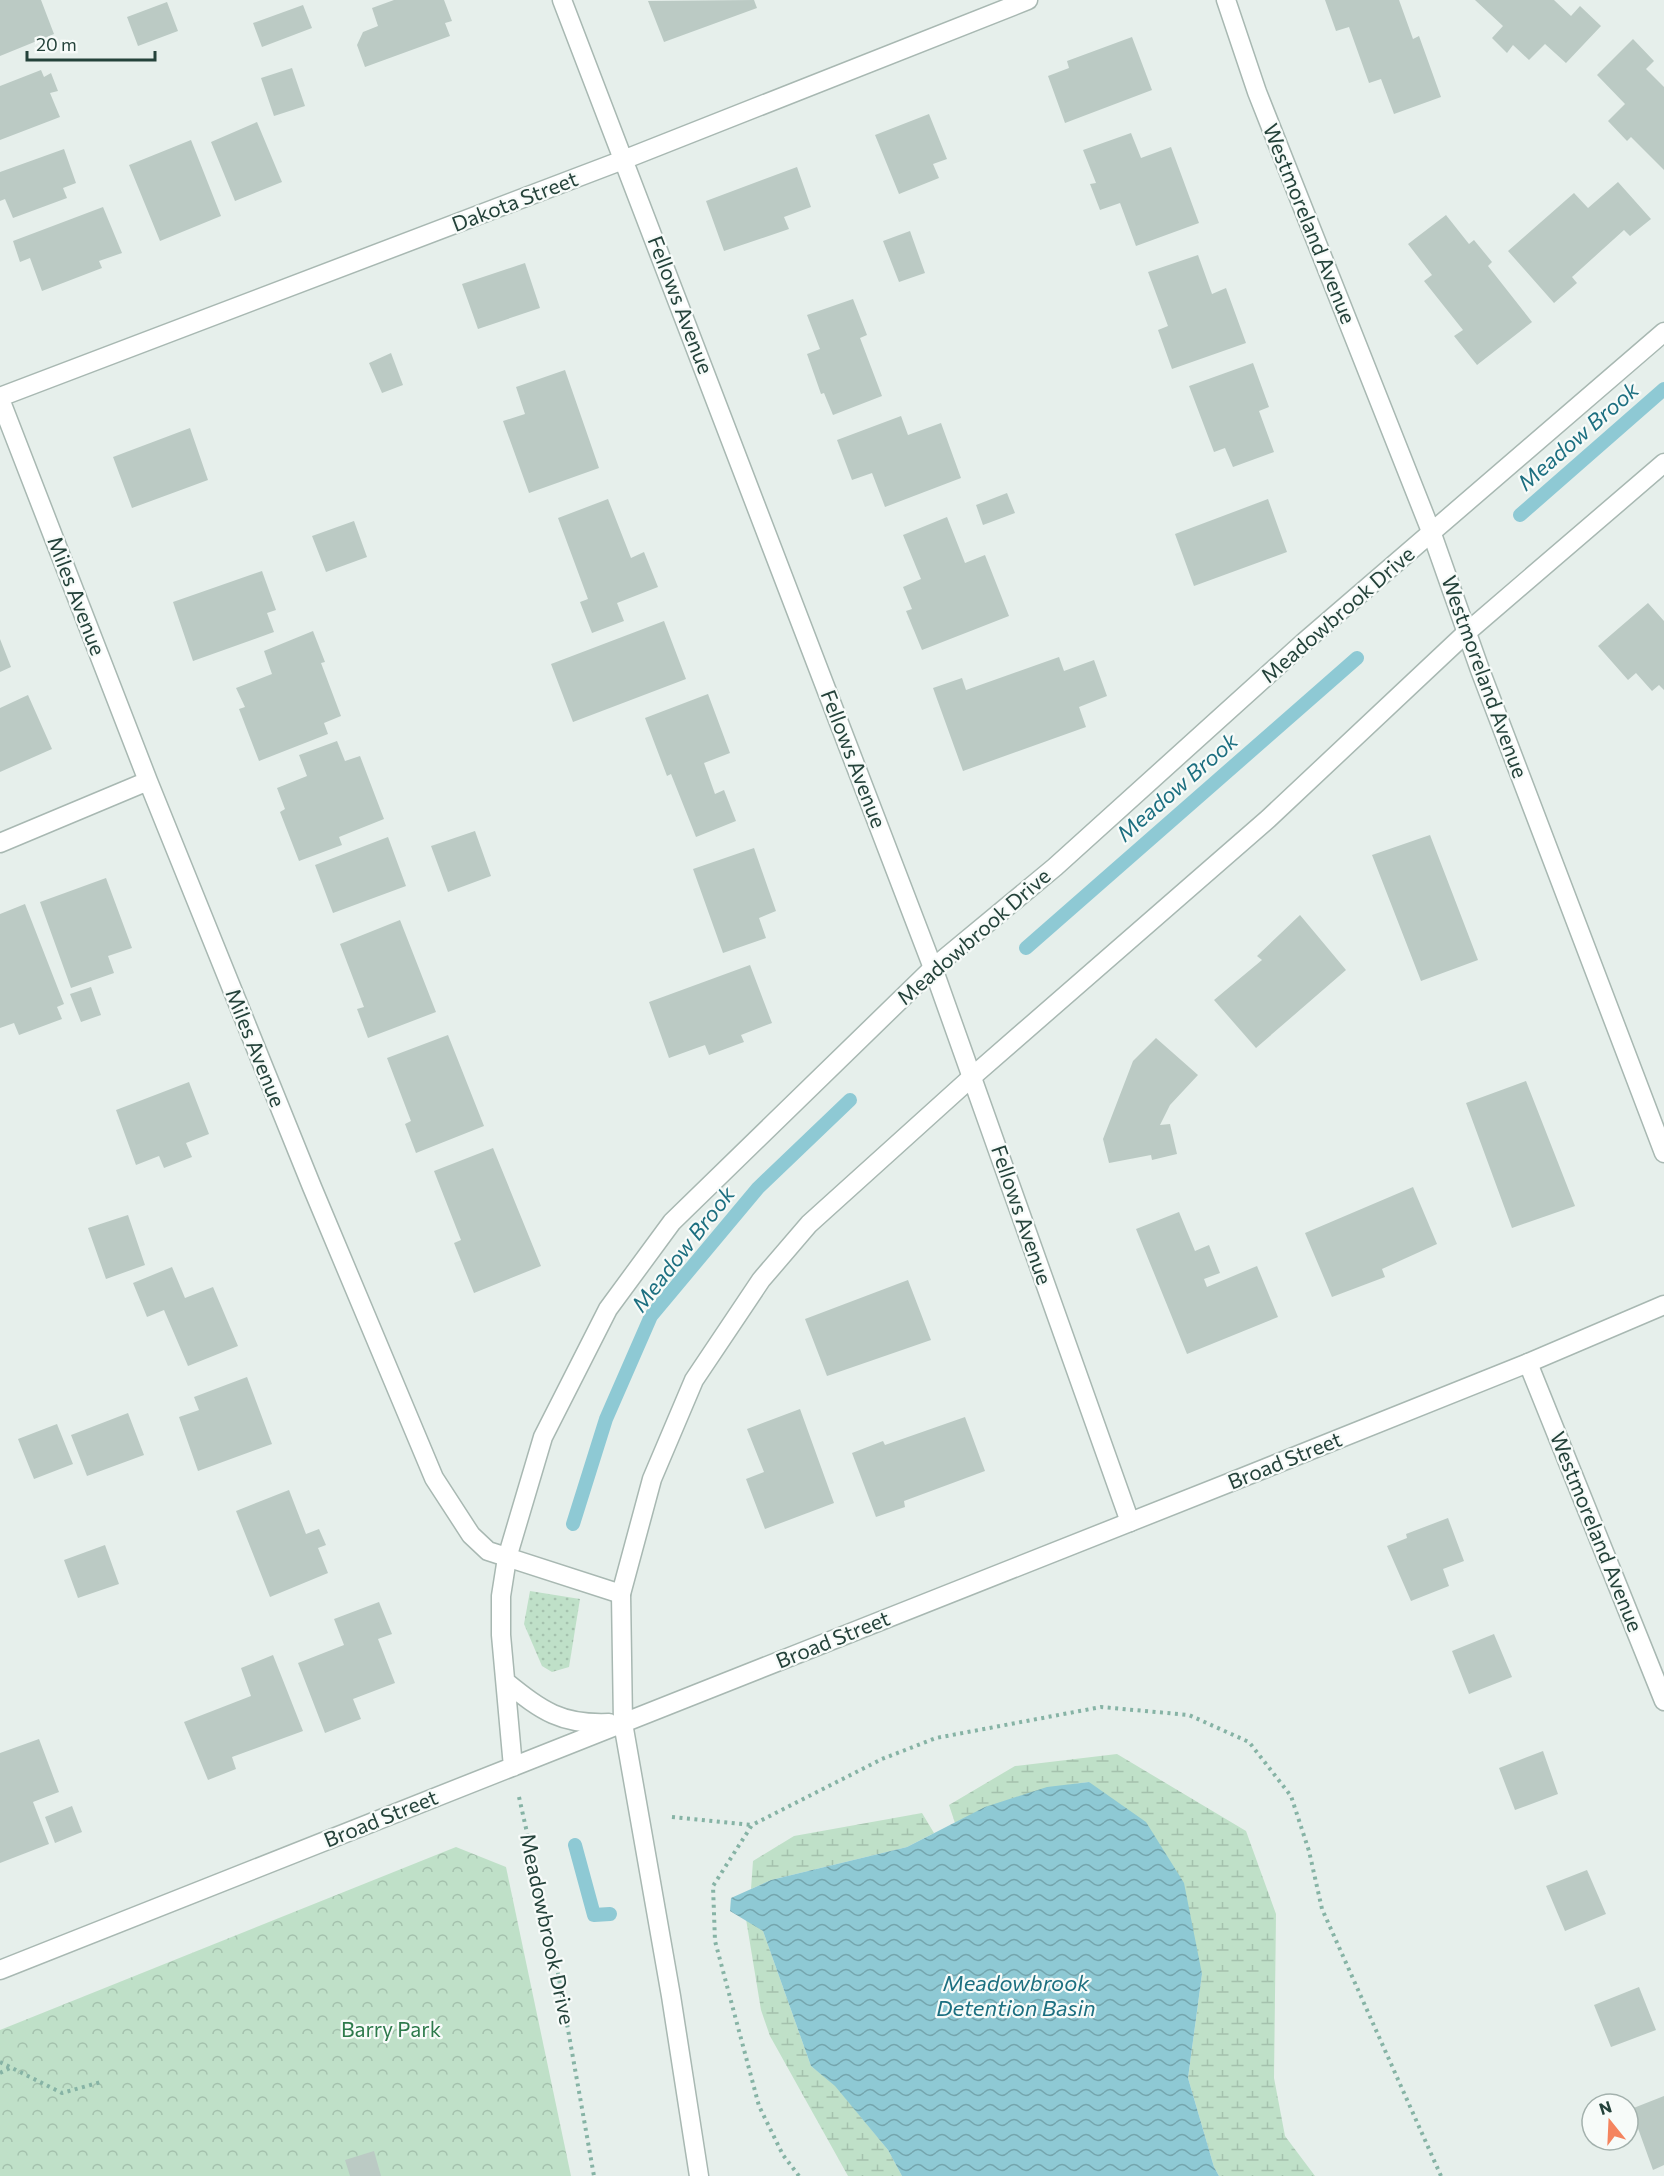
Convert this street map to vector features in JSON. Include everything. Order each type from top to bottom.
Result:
[{"type":"street","name":"Fellows Avenue","points":[[562,0],[933,968],[1130,1522]]},
{"type":"street","name":"Dakota Street","points":[[0,398],[623,160],[1028,0]]},
{"type":"street","name":"Westmoreland Avenue","points":[[1226,0],[1257,92],[1432,534],[1466,633],[1664,1153]]},
{"type":"street","name":"Meadowbrook Drive","points":[[513,1767],[501,1635],[501,1596],[507,1558],[543,1437],[608,1309],[672,1222],[933,968],[1055,867],[1303,643],[1664,332]]},
{"type":"street","name":"Miles Avenue","points":[[0,398],[148,781],[312,1187],[435,1478],[471,1535],[488,1551],[621,1594]]},
{"type":"street","points":[[699,2176],[671,1996],[623,1723],[621,1594],[652,1479],[694,1380],[761,1280],[809,1224],[973,1076],[1268,819],[1466,633],[1664,463]]},
{"type":"street","points":[[0,843],[148,781]]},
{"type":"street","name":"Broad Street","points":[[0,1970],[1528,1363],[1664,1305]]},
{"type":"street","name":"Westmoreland Avenue","points":[[1528,1363],[1664,1701]]},
{"type":"street","points":[[506,1682],[537,1708],[582,1724],[623,1723]]},
{"type":"path","points":[[799,2176],[783,2155],[759,2106],[715,1941],[714,1886],[752,1825],[882,1759],[936,1738],[1101,1707],[1189,1715],[1249,1742],[1291,1796],[1309,1851],[1322,1909],[1441,2176]]},
{"type":"path","name":"Meadowbrook Drive","points":[[513,1767],[556,1962],[594,2176]]},
{"type":"path","points":[[639,1814],[752,1825]]},
{"type":"path","points":[[0,2062],[62,2093],[101,2082]]},
{"type":"path","points":[[0,2073],[10,2068]]},
{"type":"green space","points":[[530,1591],[580,1599],[569,1667],[552,1672],[542,1666],[524,1624]]},
{"type":"green space","points":[[1117,1754],[1246,1831],[1276,1914],[1274,2078],[1285,2136],[1315,2176],[1219,2176],[1214,2167],[1188,2078],[1202,1974],[1089,1782],[1020,1796],[955,1823],[949,1805],[1015,1766]]},
{"type":"green space","points":[[922,1813],[934,1833],[907,1847],[771,1880],[751,1889],[753,1861],[794,1836]]},
{"type":"green space","name":"Barry Park","points":[[456,1847],[506,1867],[571,2176],[0,2176],[0,2030]]},
{"type":"green space","points":[[746,1919],[763,1931],[811,2066],[835,2085],[888,2150],[902,2176],[848,2176],[770,2036],[761,2010]]},
{"type":"water","name":"Meadowbrook Detention Basin","points":[[1089,1782],[1146,1822],[1184,1883],[1202,1974],[1188,2078],[1214,2167],[1219,2176],[902,2176],[888,2150],[835,2086],[811,2066],[763,1931],[730,1911],[731,1898],[771,1880],[907,1847],[985,1807],[1047,1787]]},
{"type":"building","points":[[0,0],[41,0],[54,34],[0,56]]},
{"type":"building","points":[[394,0],[444,0],[452,21],[445,23],[450,36],[365,67],[357,45],[363,32],[378,26],[372,8]]},
{"type":"building","points":[[754,0],[757,8],[664,42],[648,1]]},
{"type":"building","points":[[1325,0],[1399,0],[1413,39],[1419,36],[1441,97],[1394,114],[1381,79],[1369,83],[1349,27],[1336,31]]},
{"type":"building","points":[[1475,0],[1554,0],[1571,16],[1580,6],[1601,26],[1566,63],[1545,44],[1529,60],[1513,45],[1507,53],[1492,38],[1503,26]]},
{"type":"building","points":[[167,2],[178,31],[138,46],[127,17]]},
{"type":"building","points":[[303,5],[312,28],[262,47],[253,23]]},
{"type":"building","points":[[1132,37],[1152,90],[1065,123],[1048,76],[1069,68],[1067,61]]},
{"type":"building","points":[[1633,39],[1654,61],[1646,69],[1664,87],[1664,170],[1631,137],[1627,141],[1608,121],[1625,104],[1597,75]]},
{"type":"building","points":[[292,68],[305,106],[274,116],[261,78]]},
{"type":"building","points":[[41,70],[44,77],[51,73],[58,91],[50,93],[60,117],[0,140],[0,86]]},
{"type":"building","points":[[929,114],[947,159],[933,164],[939,178],[899,194],[875,135]]},
{"type":"building","points":[[257,122],[282,182],[235,201],[211,142]]},
{"type":"building","points":[[1131,133],[1141,158],[1171,147],[1199,223],[1136,246],[1120,203],[1100,210],[1090,184],[1096,183],[1083,150]]},
{"type":"building","points":[[191,140],[221,216],[160,241],[129,165]]},
{"type":"building","points":[[64,149],[76,183],[63,188],[67,198],[13,218],[5,199],[0,201],[0,172]]},
{"type":"building","points":[[797,167],[811,207],[784,217],[789,229],[724,251],[706,201]]},
{"type":"building","points":[[1618,182],[1651,219],[1630,236],[1624,230],[1572,277],[1577,283],[1554,303],[1508,251],[1574,193],[1588,208]]},
{"type":"building","points":[[103,207],[122,253],[99,261],[102,268],[42,291],[30,258],[20,262],[13,241]]},
{"type":"building","points":[[1446,215],[1469,244],[1474,240],[1492,262],[1488,266],[1532,322],[1477,365],[1454,336],[1463,330],[1424,281],[1432,275],[1408,244]]},
{"type":"building","points":[[910,231],[925,273],[899,282],[883,241]]},
{"type":"building","points":[[1198,255],[1212,294],[1226,288],[1246,343],[1172,369],[1158,330],[1168,326],[1148,272]]},
{"type":"building","points":[[525,263],[540,308],[478,329],[462,284]]},
{"type":"building","points":[[853,299],[867,335],[860,338],[882,396],[833,415],[824,393],[821,394],[807,354],[820,349],[807,315]]},
{"type":"building","points":[[391,353],[403,385],[382,393],[369,363]]},
{"type":"building","points":[[1253,363],[1269,407],[1259,411],[1274,452],[1233,467],[1225,448],[1214,452],[1189,386]]},
{"type":"building","points":[[565,370],[599,468],[529,493],[503,421],[525,414],[516,387]]},
{"type":"building","points":[[901,416],[908,435],[941,423],[961,478],[885,507],[872,473],[852,480],[837,440]]},
{"type":"building","points":[[190,428],[208,480],[132,508],[113,457]]},
{"type":"building","points":[[1007,493],[1015,513],[983,525],[976,505]]},
{"type":"building","points":[[608,499],[631,558],[644,552],[658,587],[617,603],[624,621],[592,633],[580,602],[588,599],[558,518]]},
{"type":"building","points":[[1268,499],[1287,552],[1194,586],[1175,534]]},
{"type":"building","points":[[947,517],[965,563],[985,555],[1009,616],[922,650],[906,611],[912,609],[903,587],[921,579],[903,535]]},
{"type":"building","points":[[354,521],[367,557],[326,572],[312,536]]},
{"type":"building","points":[[262,571],[276,610],[267,613],[274,632],[193,661],[173,602]]},
{"type":"building","points":[[1648,603],[1664,621],[1664,690],[1659,685],[1652,691],[1636,673],[1628,680],[1598,646]]},
{"type":"building","points":[[664,621],[686,679],[573,722],[551,664]]},
{"type":"building","points":[[313,631],[325,662],[321,663],[341,716],[324,723],[328,734],[259,761],[239,709],[245,707],[236,688],[272,674],[264,651]]},
{"type":"building","points":[[0,639],[11,667],[0,672]]},
{"type":"building","points":[[1059,657],[1064,671],[1094,660],[1107,696],[1079,707],[1086,727],[963,771],[933,688],[962,678],[966,690]]},
{"type":"building","points":[[708,694],[730,753],[704,763],[715,794],[724,790],[736,821],[696,837],[671,774],[667,776],[645,718]]},
{"type":"building","points":[[28,695],[52,749],[0,772],[0,708]]},
{"type":"building","points":[[337,741],[345,761],[360,756],[384,819],[339,837],[342,845],[299,861],[280,812],[285,809],[277,788],[307,776],[299,755]]},
{"type":"building","points":[[475,831],[491,876],[448,892],[431,846]]},
{"type":"building","points":[[1430,835],[1478,960],[1421,981],[1372,855]]},
{"type":"building","points":[[388,837],[406,886],[333,913],[315,865]]},
{"type":"building","points":[[754,848],[776,911],[759,918],[766,938],[723,953],[693,869]]},
{"type":"building","points":[[106,878],[132,948],[108,956],[114,973],[71,988],[40,902]]},
{"type":"building","points":[[25,904],[64,1004],[57,1007],[62,1019],[19,1035],[14,1023],[0,1028],[0,914]]},
{"type":"building","points":[[1300,915],[1346,970],[1256,1048],[1214,1000],[1262,960],[1257,956]]},
{"type":"building","points":[[400,920],[436,1012],[368,1038],[357,1009],[364,1007],[340,944]]},
{"type":"building","points":[[750,965],[772,1023],[741,1035],[744,1042],[709,1055],[705,1045],[669,1058],[649,1002]]},
{"type":"building","points":[[91,987],[101,1015],[81,1022],[70,994]]},
{"type":"building","points":[[448,1035],[484,1126],[416,1153],[405,1124],[411,1121],[387,1058]]},
{"type":"building","points":[[1156,1038],[1198,1075],[1170,1105],[1160,1125],[1170,1124],[1177,1154],[1152,1160],[1151,1155],[1109,1163],[1103,1139],[1133,1061]]},
{"type":"building","points":[[1526,1081],[1575,1206],[1512,1228],[1466,1103]]},
{"type":"building","points":[[189,1082],[209,1134],[186,1143],[192,1157],[164,1168],[159,1156],[136,1165],[116,1110]]},
{"type":"building","points":[[493,1148],[541,1266],[474,1293],[454,1243],[461,1240],[434,1171]]},
{"type":"building","points":[[1413,1187],[1437,1244],[1382,1269],[1385,1277],[1332,1297],[1305,1233]]},
{"type":"building","points":[[1179,1212],[1195,1251],[1209,1245],[1220,1273],[1204,1279],[1207,1287],[1257,1266],[1278,1317],[1187,1354],[1136,1229]]},
{"type":"building","points":[[128,1215],[145,1265],[106,1279],[88,1228]]},
{"type":"building","points":[[172,1267],[185,1298],[213,1287],[238,1346],[188,1366],[164,1310],[147,1317],[133,1283]]},
{"type":"building","points":[[908,1280],[931,1340],[827,1376],[805,1319]]},
{"type":"building","points":[[247,1377],[272,1444],[198,1471],[179,1417],[199,1410],[194,1397]]},
{"type":"building","points":[[800,1409],[834,1503],[765,1529],[746,1479],[764,1472],[747,1429]]},
{"type":"building","points":[[128,1413],[144,1455],[87,1476],[71,1435]]},
{"type":"building","points":[[965,1417],[985,1471],[904,1501],[905,1507],[876,1517],[852,1453],[883,1441],[885,1445]]},
{"type":"building","points":[[57,1424],[73,1464],[34,1479],[18,1439]]},
{"type":"building","points":[[289,1490],[306,1534],[319,1529],[326,1545],[318,1548],[328,1573],[270,1597],[236,1511]]},
{"type":"building","points":[[1448,1518],[1464,1561],[1443,1569],[1449,1586],[1411,1601],[1387,1546],[1407,1538],[1406,1534]]},
{"type":"building","points":[[105,1545],[119,1584],[78,1598],[64,1560]]},
{"type":"building","points":[[379,1602],[392,1634],[378,1639],[395,1683],[353,1699],[361,1719],[325,1733],[298,1663],[344,1645],[334,1619]]},
{"type":"building","points":[[1494,1634],[1512,1677],[1469,1694],[1452,1651]]},
{"type":"building","points":[[273,1655],[303,1731],[232,1757],[236,1769],[208,1780],[184,1722],[251,1696],[241,1668]]},
{"type":"building","points":[[39,1739],[59,1792],[33,1802],[49,1844],[0,1863],[0,1753]]},
{"type":"building","points":[[1543,1751],[1558,1794],[1515,1810],[1499,1768]]},
{"type":"building","points":[[72,1806],[82,1832],[55,1843],[45,1817]]},
{"type":"building","points":[[1587,1870],[1606,1914],[1565,1931],[1546,1886]]},
{"type":"building","points":[[1639,1987],[1656,2030],[1611,2047],[1594,2005]]},
{"type":"building","points":[[1664,2096],[1664,2165],[1653,2170],[1640,2134],[1640,2105]]},
{"type":"building","points":[[374,2151],[381,2176],[350,2176],[345,2160]]},
{"type":"waterway","name":"Meadow Brook","points":[[1520,515],[1664,389]]},
{"type":"waterway","name":"Meadow Brook","points":[[1026,948],[1357,658]]},
{"type":"waterway","name":"Meadow Brook","points":[[573,1524],[606,1419],[651,1316],[758,1188],[850,1100]]},
{"type":"waterway","name":"Meadow Brook","points":[[575,1845],[594,1915],[610,1914]]}]
